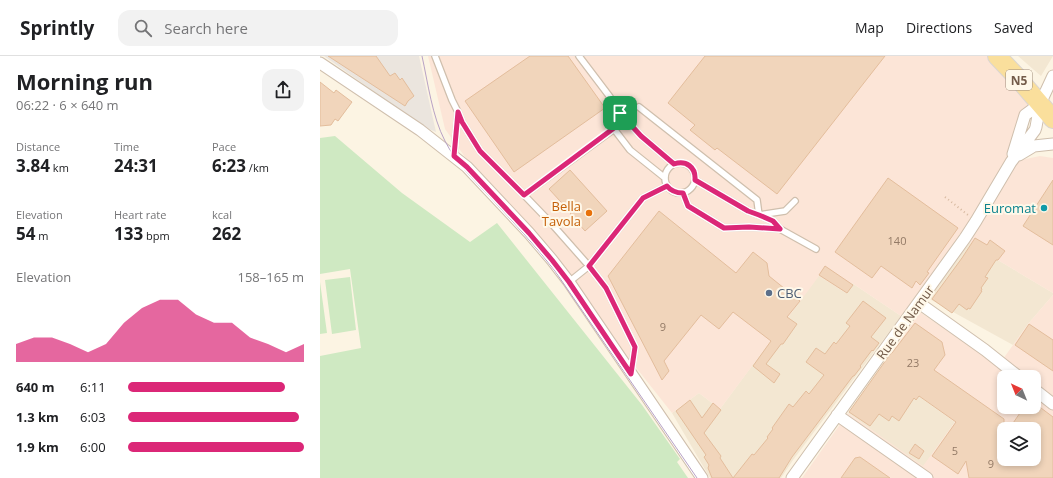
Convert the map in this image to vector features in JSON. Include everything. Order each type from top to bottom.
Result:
[{"type":"main road","name":"N5","points":[[997,56],[1017,76],[1053,119]]},
{"type":"street","points":[[320,63],[420,130],[454,156],[467,167],[529,233],[569,282],[702,478]]},
{"type":"street","points":[[1011,162],[1025,115],[1040,104],[1053,76]]},
{"type":"street","name":"Rue de Namur","points":[[796,476],[837,415],[919,303],[976,221],[1011,162],[1021,153],[1034,146],[1053,144]]},
{"type":"street","points":[[919,303],[985,350],[1010,370]]},
{"type":"street","points":[[1041,395],[1053,404]]},
{"type":"street","points":[[837,415],[915,475],[927,478]]},
{"type":"lane","points":[[435,56],[462,122],[480,151],[524,195],[589,266],[606,288],[635,347],[631,374]]},
{"type":"lane","points":[[579,56],[620,113],[641,136],[674,164]]},
{"type":"lane","points":[[639,106],[757,200],[759,215]]},
{"type":"lane","points":[[454,156],[458,112]]},
{"type":"lane","points":[[524,195],[614,128],[620,113]]},
{"type":"lane","points":[[614,128],[630,150],[665,178]]},
{"type":"lane","points":[[674,164],[687,164],[696,175],[694,185],[688,192],[675,193],[667,186],[665,178],[667,170],[674,164]]},
{"type":"lane","points":[[695,180],[748,211],[773,221],[780,229],[816,249]]},
{"type":"lane","points":[[569,282],[589,266],[643,198],[667,186]]},
{"type":"lane","points":[[683,193],[688,206],[724,228],[749,227],[780,229]]},
{"type":"lane","points":[[759,215],[785,211],[795,201]]},
{"type":"path","points":[[945,197],[976,221]]},
{"type":"shaded area","points":[[324,56],[419,56],[436,132],[424,127]]},
{"type":"shaded area","points":[[428,56],[996,56],[1031,94],[1011,162],[1040,156],[1053,158],[1053,293],[968,241],[993,190],[901,316],[852,283],[846,293],[819,276],[720,409],[699,393],[672,413],[619,346],[540,238],[465,157],[445,129]]},
{"type":"shaded area","points":[[1018,56],[1053,56],[1041,76]]},
{"type":"shaded area","points":[[965,238],[986,253],[1053,293],[1053,295],[1028,324],[1013,345],[924,296]]},
{"type":"shaded area","points":[[819,275],[846,293],[852,283],[901,316],[781,478],[710,478],[672,413],[699,393],[720,409]]},
{"type":"shaded area","points":[[1053,295],[1053,478],[802,478],[848,413],[923,466],[955,422],[880,369],[920,312],[998,366],[1028,324]]},
{"type":"shaded area","points":[[880,369],[955,422],[923,467],[848,413]]},
{"type":"green space","points":[[335,136],[402,193],[470,242],[497,223],[642,405],[680,459],[677,462],[688,478],[320,478],[320,356],[361,348],[350,269],[320,274],[320,138]]},
{"type":"green space","points":[[350,277],[356,330],[332,334],[325,280]]},
{"type":"green space","points":[[320,282],[327,333],[320,334]]},
{"type":"building","points":[[328,56],[376,56],[390,76],[395,73],[400,80],[402,78],[414,96],[405,106]]},
{"type":"building","points":[[530,56],[568,56],[605,108],[514,172],[465,101]]},
{"type":"building","points":[[705,56],[885,56],[777,194],[717,148],[715,150],[690,130],[695,125],[668,103]]},
{"type":"building","points":[[320,82],[334,93],[336,90],[352,102],[338,121],[335,119],[331,125],[320,126]]},
{"type":"building","points":[[570,170],[607,211],[585,231],[549,189]]},
{"type":"building","points":[[888,178],[958,228],[927,272],[929,273],[920,285],[916,281],[912,288],[881,266],[872,278],[835,252]]},
{"type":"building","name":"Euromat","points":[[1053,180],[1053,245],[1023,226]]},
{"type":"building","points":[[659,211],[736,273],[753,252],[767,263],[769,276],[800,301],[787,317],[797,324],[766,364],[780,374],[774,383],[753,366],[771,341],[733,312],[719,329],[701,315],[664,361],[669,371],[662,380],[608,276]]},
{"type":"building","points":[[975,238],[987,245],[990,240],[1005,251],[998,260],[996,260],[985,277],[988,278],[981,288],[982,291],[970,309],[968,308],[967,310],[959,304],[952,313],[932,299]]},
{"type":"building","points":[[825,266],[853,285],[847,293],[819,275]]},
{"type":"building","points":[[863,301],[886,318],[871,337],[879,343],[873,351],[872,350],[860,366],[861,367],[792,457],[779,478],[733,478],[752,454],[754,455],[768,438],[767,437],[773,429],[772,428],[789,404],[793,407],[806,391],[809,394],[824,375],[806,362],[816,348],[825,354],[834,342],[836,344],[850,326],[846,323]]},
{"type":"building","points":[[915,323],[942,342],[945,355],[934,370],[1004,419],[1004,422],[997,422],[997,466],[1041,466],[1041,422],[1014,422],[1019,414],[1041,414],[1041,408],[1053,417],[1053,478],[969,478],[966,461],[958,474],[932,456],[956,422],[919,396],[916,400],[914,398],[899,421],[892,416],[889,421],[879,414],[870,426],[849,412]]},
{"type":"building","points":[[1029,324],[1053,340],[1053,371],[1015,345]]},
{"type":"building","points":[[690,400],[702,418],[713,403],[721,410],[704,433],[721,456],[720,458],[733,478],[712,478],[708,468],[709,465],[704,457],[706,455],[676,411]]},
{"type":"building","points":[[915,444],[924,451],[919,459],[909,453]]},
{"type":"building","points":[[860,457],[890,478],[841,478],[855,458]]},
{"type":"tram line","points":[[422,56],[428,88],[437,121],[445,141],[454,157],[540,252],[555,271],[697,478]]},
{"type":"place","name":"Euromat","points":[[1044,208]]},
{"type":"place","name":"Bella Tavola","points":[[589,213]]},
{"type":"place","name":"CBC","points":[[769,293]]},
{"type":"route","points":[[458,112],[462,122],[480,151],[524,195],[614,128],[620,113],[641,136],[674,164],[683,163],[691,167],[696,175],[695,180],[748,211],[773,221],[780,229],[749,227],[724,228],[688,206],[683,193],[675,193],[667,186],[643,198],[589,266],[606,288],[635,347],[631,374],[569,282],[552,260],[529,233],[467,167],[454,156],[458,112]]}]
